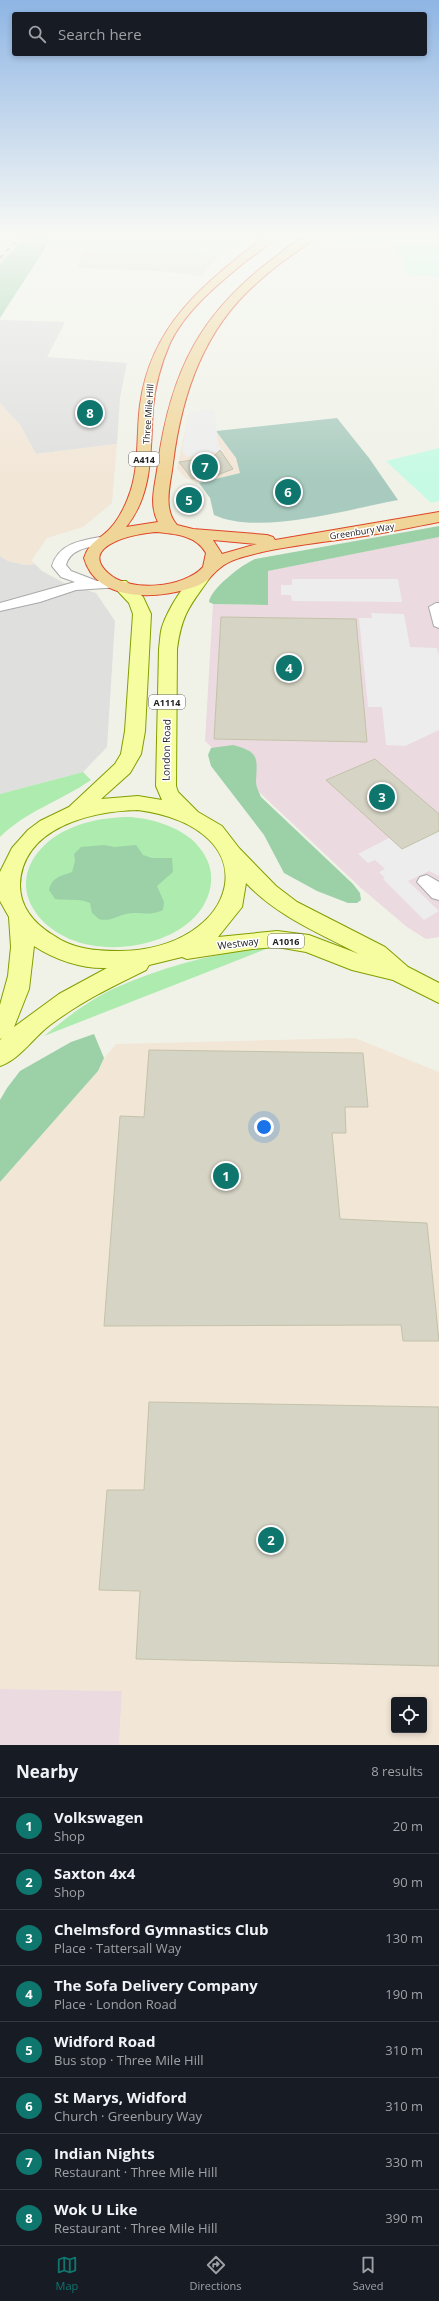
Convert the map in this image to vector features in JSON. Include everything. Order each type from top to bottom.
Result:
[{"type":"highway","name":"Three Mile Hill","points":[[108,539],[122,526],[140,486],[150,381],[156,360],[167,337],[183,315]]},
{"type":"highway","name":"A414","points":[[171,528],[162,517],[160,504],[172,424],[191,362],[202,338],[220,315]]},
{"type":"highway","name":"Greenbury Way","points":[[208,570],[239,553],[285,542],[358,533],[439,517]]},
{"type":"highway","name":"A414","points":[[143,528],[171,528],[188,532],[203,539],[214,553],[208,570],[188,584],[168,589],[140,590],[112,584],[101,575],[94,564],[95,553],[108,539],[125,532],[143,528]]},
{"type":"highway","name":"Greenbury Way","points":[[188,532],[285,542]]},
{"type":"main road","name":"London Road","points":[[201,821],[178,806],[169,795],[166,786],[168,649],[171,628],[184,601],[208,570]]},
{"type":"main road","name":"A1114","points":[[0,1029],[18,989],[24,941],[19,919],[12,904],[9,889],[11,872],[15,860],[23,848],[38,833],[72,813],[123,768],[134,745],[142,614],[136,600],[112,584]]},
{"type":"main road","name":"A1114","points":[[0,1056],[29,1028],[65,1003],[102,981],[202,936],[219,921],[229,906],[236,889],[236,866],[228,848],[220,837],[201,821],[173,809],[138,803],[102,805],[72,813]]},
{"type":"main road","name":"Westway","points":[[228,848],[268,892],[289,908],[377,953],[400,973],[439,994]]},
{"type":"main road","name":"A1114","points":[[19,919],[37,938],[53,948],[71,955],[106,961],[130,961],[160,955]]},
{"type":"main road","name":"Westway","points":[[160,955],[252,940],[277,939],[309,944],[360,964],[400,973]]},
{"type":"street","points":[[108,539],[72,549],[62,557],[59,566],[46,590],[0,607],[35,599],[74,586],[112,584]]},
{"type":"street","points":[[59,566],[66,574],[75,578],[112,584]]},
{"type":"street","points":[[436,607],[439,623]]},
{"type":"shaded area","points":[[0,320],[65,322],[47,357],[127,363],[120,398],[117,444],[36,454],[20,425],[0,403]]},
{"type":"shaded area","points":[[0,403],[20,425],[36,454],[117,444],[112,503],[83,527],[47,538],[32,560],[35,564],[25,565],[8,561],[0,556]]},
{"type":"shaded area","points":[[210,409],[215,413],[216,431],[236,458],[240,473],[199,483],[185,478],[177,468],[189,413]]},
{"type":"shaded area","points":[[210,409],[215,413],[218,444],[223,451],[186,457],[182,451],[189,413]]},
{"type":"shaded area","points":[[337,418],[369,458],[398,500],[304,519],[279,522],[255,523],[233,521],[214,515],[210,498],[199,483],[240,473],[236,458],[216,431]]},
{"type":"shaded area","points":[[439,537],[439,937],[426,939],[407,927],[361,888],[205,741],[213,604],[268,605],[267,571]]},
{"type":"shaded area","points":[[0,556],[8,561],[25,565],[35,564],[42,571],[64,583],[96,593],[115,621],[107,747],[83,772],[0,794]]},
{"type":"shaded area","points":[[292,579],[398,579],[402,602],[292,601],[291,595],[281,595],[281,585],[292,585]]},
{"type":"shaded area","points":[[371,613],[404,614],[410,647],[437,648],[439,656],[439,730],[405,746],[386,745],[382,707],[368,707],[359,618],[372,618]]},
{"type":"shaded area","points":[[439,831],[439,876],[429,871],[408,881],[439,911],[424,920],[383,879],[385,878],[379,872],[385,869],[375,860],[368,863],[358,854],[391,837]]},
{"type":"shaded area","points":[[355,1038],[439,1072],[439,1745],[119,1745],[122,1691],[0,1689],[0,1182],[98,1071],[104,1058],[116,1044]]},
{"type":"shaded area","points":[[0,1689],[122,1691],[119,1745],[0,1745]]},
{"type":"green space","points":[[439,448],[439,501],[431,503],[386,461]]},
{"type":"green space","points":[[439,526],[439,537],[268,571],[268,605],[213,604],[209,602],[215,590],[228,577],[255,559]]},
{"type":"green space","points":[[233,745],[248,750],[255,757],[257,767],[256,784],[261,797],[353,884],[360,893],[361,900],[357,903],[348,903],[317,891],[284,873],[264,835],[211,766],[208,755],[211,748]]},
{"type":"green space","points":[[83,772],[91,780],[32,813],[0,837],[0,794]]},
{"type":"green space","points":[[131,817],[147,819],[169,826],[190,838],[203,852],[209,864],[211,883],[206,901],[196,916],[182,928],[165,937],[146,943],[127,946],[108,947],[90,945],[71,939],[54,930],[41,919],[31,905],[26,890],[27,874],[35,857],[49,841],[77,825],[109,818]]},
{"type":"green space","points":[[104,845],[114,847],[136,845],[143,855],[152,858],[172,858],[173,872],[157,886],[164,902],[163,910],[149,914],[126,914],[102,920],[92,913],[90,903],[86,901],[55,899],[49,890],[50,886],[52,882],[61,876],[72,872],[75,861],[74,854],[81,847]]},
{"type":"green space","points":[[271,947],[44,1036],[87,1004],[105,993],[133,980],[211,956]]},
{"type":"green space","points":[[94,1034],[104,1058],[98,1071],[0,1182],[0,1100],[7,1088],[20,1071],[71,1042]]},
{"type":"building","points":[[220,450],[233,469],[215,476],[192,479],[179,462],[213,457]]},
{"type":"building","points":[[221,617],[356,619],[367,742],[214,739]]},
{"type":"building","points":[[375,759],[439,814],[439,831],[402,849],[326,780]]},
{"type":"building","points":[[149,1050],[363,1053],[368,1107],[345,1107],[346,1133],[332,1133],[340,1219],[427,1223],[439,1341],[403,1341],[401,1325],[104,1326],[120,1116],[144,1117]]},
{"type":"building","points":[[149,1402],[439,1407],[439,1666],[136,1659],[140,1591],[99,1590],[107,1490],[144,1490]]},
{"type":"place","name":"Wok U Like","points":[[90,413]]},
{"type":"place","name":"Indian Nights","points":[[205,467]]},
{"type":"place","name":"St Marys, Widford","points":[[288,492]]},
{"type":"place","name":"Widford Road","points":[[189,500]]},
{"type":"place","name":"The Sofa Delivery Company","points":[[289,668]]},
{"type":"place","name":"Chelmsford Gymnastics Club","points":[[382,797]]},
{"type":"place","name":"Volkswagen","points":[[226,1176]]},
{"type":"place","name":"Saxton 4x4","points":[[271,1540]]}]
